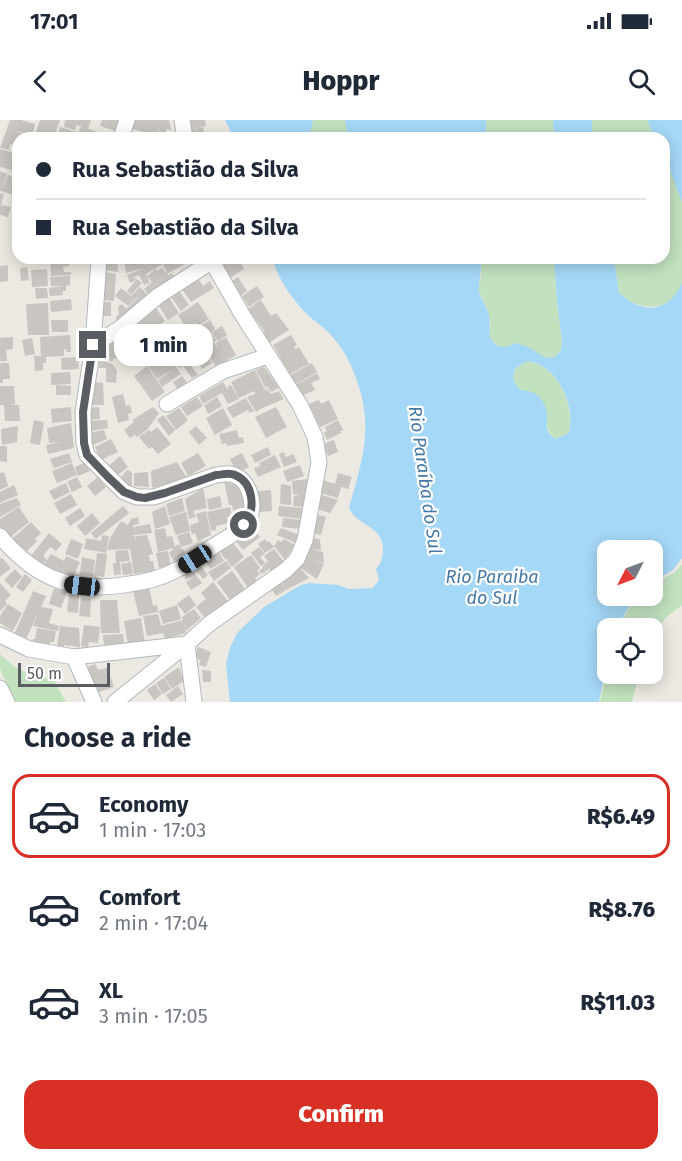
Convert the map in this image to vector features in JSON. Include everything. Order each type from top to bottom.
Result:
[{"type":"street","points":[[0,536],[22,560],[52,578],[69,585],[112,586],[149,580],[172,573],[248,520],[252,502],[250,494],[235,475],[216,475],[154,496],[137,497],[124,492],[94,463],[85,449],[83,412],[93,345],[99,264]]},
{"type":"street","points":[[93,345],[119,329],[158,296],[204,264]]},
{"type":"street","points":[[116,702],[214,620],[291,565],[300,553],[305,540],[319,462],[317,444],[310,423],[212,264]]},
{"type":"street","points":[[167,404],[223,371],[268,357]]},
{"type":"street","points":[[0,635],[29,649],[74,657],[187,644]]},
{"type":"street","points":[[187,644],[194,702]]},
{"type":"street","points":[[74,657],[94,702]]},
{"type":"street","points":[[0,688],[7,702]]},
{"type":"green space","points":[[313,120],[345,120],[347,132],[310,132]]},
{"type":"green space","points":[[486,120],[553,120],[554,132],[486,132]]},
{"type":"green space","points":[[592,120],[647,120],[652,132],[592,132]]},
{"type":"green space","points":[[670,168],[682,202],[682,283],[678,293],[668,304],[648,307],[636,304],[619,293],[615,264],[670,264]]},
{"type":"green space","points":[[482,264],[554,264],[562,341],[561,350],[555,357],[546,358],[500,347],[492,341],[489,334],[488,311],[478,289]]},
{"type":"green space","points":[[527,361],[547,370],[562,388],[569,410],[569,433],[556,439],[548,428],[547,414],[514,384],[515,369]]},
{"type":"green space","points":[[682,564],[682,605],[663,622],[663,618],[624,618],[631,606],[663,606],[663,579],[674,573]]},
{"type":"green space","points":[[0,654],[24,672],[53,679],[66,702],[16,702],[0,669]]},
{"type":"green space","points":[[604,684],[636,684],[632,702],[600,702]]},
{"type":"water","points":[[225,120],[313,120],[310,132],[231,132]]},
{"type":"water","points":[[345,120],[486,120],[486,132],[347,132]]},
{"type":"water","points":[[553,120],[592,120],[592,132],[554,132]]},
{"type":"water","points":[[647,120],[682,120],[682,202],[670,170],[670,132],[652,132]]},
{"type":"water","name":"Rio Paraiba do Sul","points":[[274,264],[481,264],[479,291],[489,315],[489,332],[494,343],[500,347],[515,343],[526,346],[546,358],[555,357],[561,350],[562,341],[554,264],[615,264],[619,293],[637,305],[646,307],[662,305],[670,301],[682,283],[682,558],[673,570],[663,576],[663,540],[597,540],[597,606],[629,606],[623,618],[597,618],[597,684],[603,684],[599,702],[230,702],[226,664],[230,648],[237,633],[264,607],[301,585],[309,583],[338,585],[349,589],[373,588],[379,580],[376,569],[383,552],[380,536],[358,519],[349,508],[365,441],[364,409],[360,392],[354,373],[339,345],[293,299]],"holes":[[[527,361],[538,364],[555,378],[562,388],[570,410],[569,433],[556,439],[548,431],[547,413],[542,400],[531,392],[521,390],[516,385],[514,376],[515,369]]]},
{"type":"building","points":[[10,120],[35,124],[33,132],[12,132],[12,144],[10,144],[9,150],[0,148]]},
{"type":"building","points":[[40,120],[60,120],[56,132],[36,132]]},
{"type":"building","points":[[65,120],[91,120],[88,129],[98,132],[79,132],[81,126],[76,125],[75,130],[64,127]]},
{"type":"building","points":[[102,120],[120,120],[116,131],[100,126]]},
{"type":"building","points":[[134,120],[169,120],[171,130],[166,129],[166,132],[159,132],[158,126],[158,132],[143,132],[131,128]]},
{"type":"building","points":[[185,120],[205,120],[206,126],[187,130]]},
{"type":"building","points":[[60,127],[76,132],[59,132]]},
{"type":"building","points":[[203,127],[204,132],[190,132],[190,130]]},
{"type":"building","points":[[0,149],[12,152],[12,170],[0,167]]},
{"type":"building","points":[[0,171],[7,174],[3,188],[8,175],[12,176],[12,194],[0,191]]},
{"type":"building","points":[[0,193],[4,194],[1,206],[11,207],[8,217],[0,215]]},
{"type":"building","points":[[50,264],[69,264],[63,267],[64,272],[71,272],[71,275],[51,276]]},
{"type":"building","points":[[105,264],[117,264],[118,272],[105,270]]},
{"type":"building","points":[[125,264],[163,264],[146,274],[150,283],[144,285],[139,275],[134,277],[136,280],[130,283],[127,275],[144,268],[126,273]]},
{"type":"building","points":[[163,264],[185,264],[167,274]]},
{"type":"building","points":[[241,264],[244,269],[230,278],[223,265]]},
{"type":"building","points":[[8,265],[8,281],[0,282],[0,266]]},
{"type":"building","points":[[27,267],[29,280],[21,281],[20,268]]},
{"type":"building","points":[[162,268],[168,275],[172,273],[174,277],[155,292],[153,290],[148,294],[144,289],[152,282],[147,276],[156,269],[157,271]]},
{"type":"building","points":[[47,269],[48,286],[32,287],[31,270]]},
{"type":"building","points":[[104,272],[116,274],[114,301],[100,300]]},
{"type":"building","points":[[196,275],[203,286],[210,281],[214,288],[191,302],[180,286]]},
{"type":"building","points":[[70,276],[70,285],[66,286],[63,295],[50,296],[49,288],[63,286],[51,286],[50,277]]},
{"type":"building","points":[[238,277],[247,291],[239,296],[231,282]]},
{"type":"building","points":[[137,279],[142,283],[131,295],[127,291]]},
{"type":"building","points":[[257,286],[264,297],[249,307],[242,296]]},
{"type":"building","points":[[140,287],[147,294],[141,302],[137,297],[128,306],[115,296],[121,288],[131,296]]},
{"type":"building","points":[[35,288],[47,288],[48,298],[36,299]]},
{"type":"building","points":[[177,288],[189,305],[181,311],[169,294]]},
{"type":"building","points":[[168,296],[179,313],[168,320],[157,303]]},
{"type":"building","points":[[137,298],[141,302],[116,324],[116,317],[119,314],[118,307],[122,304],[125,310]]},
{"type":"building","points":[[71,299],[72,310],[51,312],[50,301]]},
{"type":"building","points":[[261,300],[271,316],[276,313],[289,330],[267,344],[262,334],[265,332],[248,309]]},
{"type":"building","points":[[102,302],[111,302],[111,316],[97,316]]},
{"type":"building","points":[[198,302],[209,319],[189,332],[178,315]]},
{"type":"building","points":[[48,303],[49,335],[28,335],[26,304]]},
{"type":"building","points":[[154,305],[165,321],[146,335],[135,319]]},
{"type":"building","points":[[51,320],[68,320],[68,332],[52,332]]},
{"type":"building","points":[[210,320],[215,329],[211,332],[218,349],[216,343],[226,337],[236,355],[216,367],[204,348],[199,351],[189,333],[199,327],[207,338],[200,326]]},
{"type":"building","points":[[134,321],[145,335],[133,345],[122,330]]},
{"type":"building","points":[[222,326],[227,335],[218,341],[212,332]]},
{"type":"building","points":[[170,330],[175,338],[161,347],[156,339]]},
{"type":"building","points":[[150,333],[160,347],[153,353],[161,348],[164,352],[162,348],[176,339],[181,346],[155,364],[168,356],[181,374],[162,387],[158,380],[174,369],[157,379],[135,344]]},
{"type":"building","points":[[70,335],[71,352],[66,352],[64,349],[64,356],[46,357],[43,370],[35,371],[34,356],[41,356],[40,337]]},
{"type":"building","points":[[291,335],[297,345],[295,349],[299,347],[309,364],[290,374],[273,345]]},
{"type":"building","points":[[13,337],[13,349],[6,350],[7,361],[0,361],[0,338]]},
{"type":"building","points":[[32,338],[35,354],[25,356],[22,340]]},
{"type":"building","points":[[107,340],[118,344],[117,346],[121,348],[117,359],[114,358],[112,362],[100,357]]},
{"type":"building","points":[[188,345],[193,353],[190,355],[196,362],[191,366],[198,375],[192,378],[183,366],[179,368],[171,357]]},
{"type":"building","points":[[204,349],[212,363],[202,369],[193,355]]},
{"type":"building","points":[[78,357],[79,369],[62,370],[61,358]]},
{"type":"building","points":[[99,359],[112,364],[117,370],[116,383],[106,382],[106,368],[99,368]]},
{"type":"building","points":[[0,363],[9,363],[10,379],[3,379],[3,383],[0,383]]},
{"type":"building","points":[[312,363],[317,372],[292,386],[287,377]]},
{"type":"building","points":[[147,366],[165,392],[152,401],[134,376]]},
{"type":"building","points":[[264,367],[279,388],[271,392],[267,386],[266,389],[256,370]]},
{"type":"building","points":[[255,370],[265,390],[255,394],[254,391],[239,398],[231,382]]},
{"type":"building","points":[[70,372],[71,384],[51,385],[51,373]]},
{"type":"building","points":[[317,373],[320,379],[311,383],[315,390],[299,397],[293,386]]},
{"type":"building","points":[[182,376],[188,384],[178,390],[173,382]]},
{"type":"building","points":[[91,382],[103,383],[104,405],[91,405],[90,398],[99,398],[91,397]]},
{"type":"building","points":[[223,382],[228,390],[228,386],[231,385],[239,399],[228,404],[222,393],[203,404],[199,396]]},
{"type":"building","points":[[56,385],[71,386],[71,395],[56,395]]},
{"type":"building","points":[[0,386],[14,386],[15,404],[8,405],[19,405],[20,421],[5,421],[4,405],[0,405]]},
{"type":"building","points":[[268,389],[271,394],[279,391],[284,399],[256,412],[247,397]]},
{"type":"building","points":[[123,394],[126,406],[130,405],[132,413],[128,414],[129,420],[118,423],[112,397]]},
{"type":"building","points":[[197,397],[203,406],[187,416],[181,407]]},
{"type":"building","points":[[217,397],[222,406],[208,414],[204,405]]},
{"type":"building","points":[[246,398],[254,411],[249,413],[248,410],[233,418],[227,408]]},
{"type":"building","points":[[319,400],[321,404],[329,400],[338,419],[320,427],[309,404]]},
{"type":"building","points":[[71,407],[72,421],[52,423],[51,409]]},
{"type":"building","points":[[99,407],[100,419],[88,420],[87,408]]},
{"type":"building","points":[[153,407],[159,413],[147,430],[137,437],[135,435],[130,438],[124,430],[134,422],[132,420]]},
{"type":"building","points":[[276,407],[287,427],[266,438],[255,417]]},
{"type":"building","points":[[179,408],[188,420],[176,430],[166,416]]},
{"type":"building","points":[[223,408],[232,425],[215,435],[206,418]]},
{"type":"building","points":[[163,415],[175,430],[169,436],[157,420]]},
{"type":"building","points":[[34,420],[44,422],[40,445],[30,443]]},
{"type":"building","points":[[107,420],[108,428],[91,431],[89,421]]},
{"type":"building","points":[[338,420],[343,430],[327,440],[324,433],[327,431],[325,427]]},
{"type":"building","points":[[71,423],[74,448],[48,454],[46,445],[60,442],[49,443],[47,428]]},
{"type":"building","points":[[18,426],[17,442],[2,445],[1,429]]},
{"type":"building","points":[[196,426],[207,438],[199,445],[189,432]]},
{"type":"building","points":[[157,427],[171,444],[158,454],[152,447],[149,449],[139,437]]},
{"type":"building","points":[[104,430],[107,439],[91,446],[88,433]]},
{"type":"building","points":[[237,430],[239,438],[243,437],[244,443],[227,446],[227,443],[222,444],[219,434]]},
{"type":"building","points":[[111,439],[118,452],[101,460],[95,447]]},
{"type":"building","points":[[334,440],[338,452],[328,456],[323,444]]},
{"type":"building","points":[[0,446],[7,446],[7,462],[0,461]]},
{"type":"building","points":[[268,447],[271,455],[255,463],[251,455]]},
{"type":"building","points":[[284,452],[286,457],[293,454],[297,462],[284,467],[279,454]]},
{"type":"building","points":[[69,453],[72,462],[54,468],[50,459]]},
{"type":"building","points":[[198,453],[206,466],[188,476],[181,463]]},
{"type":"building","points":[[242,453],[249,467],[237,473],[230,459]]},
{"type":"building","points":[[275,455],[281,467],[258,477],[254,468]]},
{"type":"building","points":[[120,456],[128,467],[114,478],[106,468]]},
{"type":"building","points":[[86,462],[90,471],[78,476],[75,467]]},
{"type":"building","points":[[177,462],[187,478],[152,488],[151,471]]},
{"type":"building","points":[[72,463],[77,475],[57,483],[52,471]]},
{"type":"building","points":[[300,465],[304,476],[287,482],[283,471]]},
{"type":"building","points":[[127,470],[132,472],[132,487],[118,481]]},
{"type":"building","points":[[4,472],[8,486],[0,490],[0,473]]},
{"type":"building","points":[[148,472],[149,487],[134,486],[134,473]]},
{"type":"building","points":[[338,473],[352,477],[348,489],[341,487],[338,498],[320,493],[323,480],[335,484]]},
{"type":"building","points":[[77,477],[82,487],[72,492],[67,482]]},
{"type":"building","points":[[98,477],[106,487],[95,496],[87,486]]},
{"type":"building","points":[[308,479],[304,507],[293,506],[294,496],[299,495],[293,494],[292,481]]},
{"type":"building","points":[[224,481],[236,485],[243,496],[242,513],[234,515],[232,505],[229,505]]},
{"type":"building","points":[[66,483],[70,492],[54,500],[49,491]]},
{"type":"building","points":[[281,484],[291,486],[291,505],[280,504]]},
{"type":"building","points":[[14,485],[18,495],[0,503],[0,492]]},
{"type":"building","points":[[203,488],[207,508],[193,511],[196,517],[189,519],[185,499]]},
{"type":"building","points":[[271,490],[272,511],[259,512],[258,491]]},
{"type":"building","points":[[71,494],[77,505],[60,514],[54,503]]},
{"type":"building","points":[[319,494],[338,500],[330,513],[314,508]]},
{"type":"building","points":[[220,496],[222,507],[209,510],[207,499]]},
{"type":"building","points":[[17,498],[21,505],[0,517],[0,504]]},
{"type":"building","points":[[182,498],[185,511],[169,516],[166,504]]},
{"type":"building","points":[[123,506],[129,513],[96,539],[91,533]]},
{"type":"building","points":[[165,506],[170,524],[155,529],[152,512]]},
{"type":"building","points":[[279,506],[303,508],[302,519],[278,516]]},
{"type":"building","points":[[19,507],[29,522],[8,539],[0,527],[0,519]]},
{"type":"building","points":[[230,507],[232,516],[227,517],[228,523],[216,526],[216,530],[211,531],[207,512]]},
{"type":"building","points":[[80,508],[85,516],[70,526],[65,518]]},
{"type":"building","points":[[206,511],[211,535],[198,541],[195,533],[192,534],[190,525],[199,522],[196,514]]},
{"type":"building","points":[[186,512],[190,531],[176,535],[169,517]]},
{"type":"building","points":[[92,513],[100,523],[85,536],[77,526]]},
{"type":"building","points":[[314,514],[326,517],[321,535],[311,533]]},
{"type":"building","points":[[138,517],[139,524],[133,525],[135,535],[132,536],[135,536],[136,540],[136,536],[147,535],[153,554],[149,555],[150,561],[153,561],[155,571],[134,574],[130,549],[107,550],[110,538],[121,521],[128,525],[131,519]]},
{"type":"building","points":[[283,518],[301,520],[300,529],[282,527]]},
{"type":"building","points":[[31,522],[41,533],[35,539],[37,541],[25,553],[12,539]]},
{"type":"building","points":[[150,524],[152,533],[135,535],[134,527]]},
{"type":"building","points":[[251,526],[260,537],[243,550],[234,539]]},
{"type":"building","points":[[165,528],[167,537],[172,536],[175,547],[178,544],[185,552],[174,561],[169,553],[174,548],[158,552],[154,530]]},
{"type":"building","points":[[281,528],[299,535],[296,543],[277,535]]},
{"type":"building","points":[[189,532],[193,543],[181,547],[177,536]]},
{"type":"building","points":[[49,533],[62,544],[56,551],[50,547],[43,556],[47,560],[42,565],[31,556]]},
{"type":"building","points":[[102,535],[109,536],[106,553],[84,549],[86,538],[101,541]]},
{"type":"building","points":[[310,537],[320,539],[321,550],[312,549],[323,552],[324,563],[310,559],[324,564],[317,579],[299,567]]},
{"type":"building","points":[[71,539],[83,544],[78,559],[65,554]]},
{"type":"building","points":[[265,539],[274,547],[265,553],[258,544]]},
{"type":"building","points":[[284,539],[295,545],[285,560],[274,546],[278,540],[281,542]]},
{"type":"building","points":[[232,542],[244,557],[232,567],[227,561],[229,558],[226,560],[220,552]]},
{"type":"building","points":[[259,547],[265,554],[260,557],[265,563],[261,566],[251,553]]},
{"type":"building","points":[[274,549],[284,562],[262,574],[259,571],[268,561],[264,556]]},
{"type":"building","points":[[128,550],[130,561],[120,562],[121,574],[114,575],[115,551]]},
{"type":"building","points":[[168,551],[171,566],[159,568],[156,553]]},
{"type":"building","points":[[218,551],[224,561],[210,569],[205,559]]},
{"type":"building","points":[[97,553],[107,554],[104,577],[94,575]]},
{"type":"building","points":[[51,554],[64,561],[66,556],[80,562],[72,580],[43,566]]},
{"type":"building","points":[[251,555],[260,568],[257,570],[260,574],[255,578],[257,581],[248,588],[234,567]]},
{"type":"building","points":[[82,557],[95,560],[93,576],[80,574]]},
{"type":"building","points":[[2,558],[11,568],[0,577],[0,559]]},
{"type":"building","points":[[226,561],[231,568],[214,581],[208,572]]},
{"type":"building","points":[[131,562],[133,574],[123,575],[121,564]]},
{"type":"building","points":[[198,562],[208,575],[203,579],[199,574],[201,572],[198,574],[193,567],[196,575],[185,580],[185,572]]},
{"type":"building","points":[[300,568],[309,578],[286,590],[280,579]]},
{"type":"building","points":[[15,569],[22,577],[12,588],[4,580]]},
{"type":"building","points":[[232,571],[245,589],[230,600],[217,582]]},
{"type":"building","points":[[25,574],[32,580],[23,592],[16,587]]},
{"type":"building","points":[[196,575],[202,583],[191,590],[186,582]]},
{"type":"building","points":[[279,580],[286,590],[276,596],[270,586]]},
{"type":"building","points":[[213,582],[228,601],[206,619],[196,607],[206,599],[201,593]]},
{"type":"building","points":[[0,583],[11,595],[5,601],[7,604],[0,611]]},
{"type":"building","points":[[149,587],[153,606],[157,605],[158,612],[139,616],[133,591]]},
{"type":"building","points":[[54,588],[67,592],[61,608],[49,604]]},
{"type":"building","points":[[33,591],[46,596],[41,607],[53,609],[49,623],[59,626],[58,631],[33,626],[40,609],[26,639],[15,633]]},
{"type":"building","points":[[69,594],[79,595],[78,613],[67,612]]},
{"type":"building","points":[[189,595],[196,605],[185,614],[177,604]]},
{"type":"building","points":[[81,598],[91,599],[90,617],[79,616]]},
{"type":"building","points":[[100,600],[117,600],[120,633],[101,633]]},
{"type":"building","points":[[8,604],[22,613],[13,631],[0,623],[0,616]]},
{"type":"building","points":[[177,605],[181,619],[163,624],[159,611]]},
{"type":"building","points":[[194,609],[201,618],[186,631],[184,624],[186,633],[165,639],[163,633],[147,636],[143,616],[158,614],[161,626],[183,620],[182,617]]},
{"type":"building","points":[[141,618],[145,643],[128,645],[124,621]]},
{"type":"building","points":[[84,625],[100,627],[98,643],[89,642],[88,647],[81,646]]},
{"type":"building","points":[[60,626],[79,628],[80,647],[64,645],[64,648],[57,647]]},
{"type":"building","points":[[37,628],[56,631],[54,642],[50,642],[49,648],[32,645]]},
{"type":"building","points":[[123,634],[124,644],[104,646],[103,635]]},
{"type":"building","points":[[198,647],[211,652],[206,667],[199,665],[200,660],[194,658]]},
{"type":"building","points":[[95,664],[98,670],[107,668],[114,687],[93,694],[82,669]]},
{"type":"building","points":[[179,667],[184,681],[172,689],[164,677]]},
{"type":"building","points":[[202,670],[211,671],[211,682],[203,682]]},
{"type":"building","points":[[164,678],[171,689],[163,694],[156,683]]},
{"type":"building","points":[[155,684],[162,694],[154,700],[147,690]]},
{"type":"building","points":[[178,686],[183,694],[171,702],[166,695]]},
{"type":"route","points":[[93,345],[83,412],[84,443],[87,455],[124,492],[137,497],[154,496],[216,475],[235,475],[248,489],[252,502],[251,513],[244,525]]},
{"type":"water label","name":"Rio Paraíba do Sul","points":[[425,480]]}]
